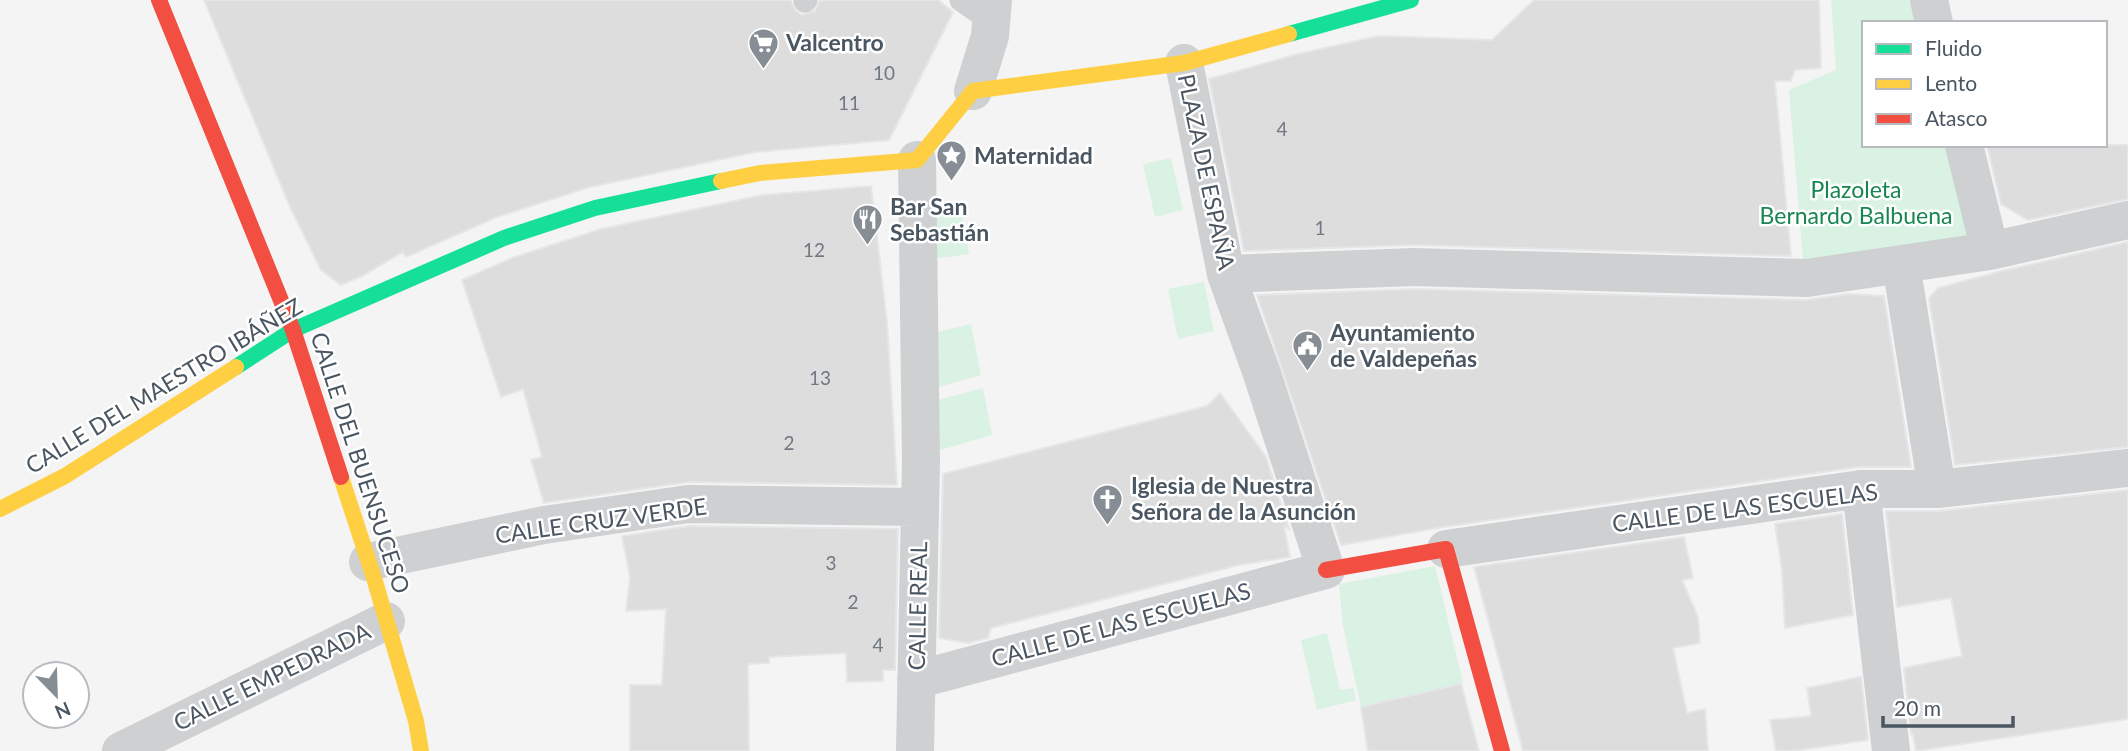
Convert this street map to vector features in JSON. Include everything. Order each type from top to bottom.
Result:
[{"type":"street","name":"CALLE DEL BUENSUCESO","points":[[159,0],[293,330],[386,621],[416,720],[421,751]]},
{"type":"street","points":[[1184,63],[1411,0]]},
{"type":"street","points":[[1929,0],[1934,21]]},
{"type":"street","points":[[917,160],[973,91],[990,36],[981,7]]},
{"type":"street","name":"PLAZA DE ESPAÑA","points":[[973,91],[1184,63],[1226,274],[1261,371],[1326,570]]},
{"type":"street","points":[[1964,147],[1990,251]]},
{"type":"street","name":"CALLE DEL MAESTRO IBÁÑEZ","points":[[0,509],[65,476],[293,330],[504,238],[596,208],[760,173],[917,160]]},
{"type":"street","name":"CALLE REAL","points":[[915,751],[920,508],[917,160]]},
{"type":"street","points":[[1226,274],[1414,267],[1807,278],[1990,251],[2128,220]]},
{"type":"street","points":[[1901,264],[1937,489]]},
{"type":"street","name":"CALLE DE LAS ESCUELAS","points":[[1446,549],[1861,489],[1937,489],[2128,468]]},
{"type":"street","points":[[1861,489],[1891,751]]},
{"type":"street","name":"CALLE CRUZ VERDE","points":[[368,562],[544,525],[688,504],[920,508]]},
{"type":"street","points":[[1326,570],[1446,549],[1502,751]]},
{"type":"street","name":"CALLE DE LAS ESCUELAS","points":[[916,680],[1326,570]]},
{"type":"street","name":"CALLE EMPEDRADA","points":[[121,751],[386,621]]},
{"type":"green space","name":"Plazoleta Bernardo Balbuena","points":[[1831,0],[1915,0],[1920,21],[1862,21],[1862,147],[1952,147],[1970,239],[1803,260],[1789,90],[1836,70]]},
{"type":"green space","points":[[1171,158],[1183,210],[1155,217],[1143,164]]},
{"type":"green space","points":[[960,201],[969,254],[933,259],[933,205]]},
{"type":"green space","points":[[1204,282],[1214,331],[1178,339],[1168,289]]},
{"type":"green space","points":[[971,324],[981,375],[939,387],[938,332]]},
{"type":"green space","points":[[983,388],[992,435],[937,451],[938,400]]},
{"type":"green space","points":[[1435,566],[1463,683],[1361,707],[1343,626],[1339,584]]},
{"type":"green space","points":[[1327,633],[1340,690],[1353,688],[1356,700],[1317,710],[1301,640]]},
{"type":"building","points":[[204,0],[791,0],[795,10],[802,15],[815,11],[820,0],[938,0],[953,12],[889,140],[756,152],[590,187],[497,217],[406,257],[403,252],[341,285],[321,270],[291,209]]},
{"type":"building","points":[[1534,0],[1819,0],[1821,68],[1795,70],[1791,81],[1775,81],[1791,256],[1415,245],[1244,251],[1209,79],[1294,55],[1378,36],[1492,40]]},
{"type":"building","points":[[2128,145],[2128,199],[2028,220],[2001,204],[1987,147]]},
{"type":"building","points":[[871,186],[887,322],[897,485],[688,482],[544,503],[531,460],[542,457],[523,389],[501,397],[462,280],[512,258],[601,229],[763,195]]},
{"type":"building","points":[[2128,242],[2128,447],[1955,465],[1929,298],[1938,288]]},
{"type":"building","points":[[1414,289],[1806,300],[1848,294],[1884,296],[1911,467],[1858,467],[1443,527],[1341,545],[1257,295]]},
{"type":"building","name":"Iglesia de Nuestra Señora de la Asunción","points":[[1220,393],[1266,457],[1289,529],[1284,526],[1290,557],[1239,565],[991,628],[988,638],[968,643],[939,638],[943,474],[1207,406]]},
{"type":"building","points":[[2128,490],[2128,719],[1916,751],[1911,734],[1904,668],[1962,656],[1951,598],[1897,607],[1886,511],[1939,511]]},
{"type":"building","points":[[1842,514],[1853,615],[1785,628],[1782,570],[1775,524]]},
{"type":"building","points":[[689,526],[898,529],[895,670],[883,670],[883,681],[847,682],[846,653],[769,657],[769,663],[748,664],[749,751],[630,751],[630,685],[662,685],[666,609],[626,611],[630,577],[622,536]]},
{"type":"building","points":[[1684,537],[1693,578],[1682,580],[1698,617],[1700,643],[1673,648],[1687,713],[1705,709],[1708,751],[1523,751],[1474,567]]},
{"type":"building","points":[[1861,677],[1868,740],[1776,751],[1770,720],[1811,716],[1807,688]]},
{"type":"building","points":[[1461,684],[1479,751],[1368,751],[1361,707]]},
{"type":"traffic: fast","points":[[1289,34],[1411,0]]},
{"type":"traffic: fast","points":[[236,367],[293,330],[504,238],[595,208],[721,181]]},
{"type":"traffic: slow","points":[[721,181],[760,173],[917,160],[973,91],[1184,63],[1289,34]]},
{"type":"traffic: slow","points":[[0,509],[65,476],[236,367]]},
{"type":"traffic: slow","points":[[341,477],[416,721],[421,751]]},
{"type":"traffic: jam","points":[[159,0],[293,330],[341,477]]},
{"type":"traffic: jam","points":[[1326,570],[1446,549],[1502,751]]},
{"type":"place","name":"Valcentro","points":[[763,70]]},
{"type":"place","name":"Maternidad","points":[[951,183]]},
{"type":"place","name":"Bar San Sebastián","points":[[867,247]]},
{"type":"place","name":"Ayuntamiento de Valdepeñas","points":[[1307,373]]},
{"type":"place","name":"Iglesia de Nuestra Señora de la Asunción","points":[[1108,526]]}]
